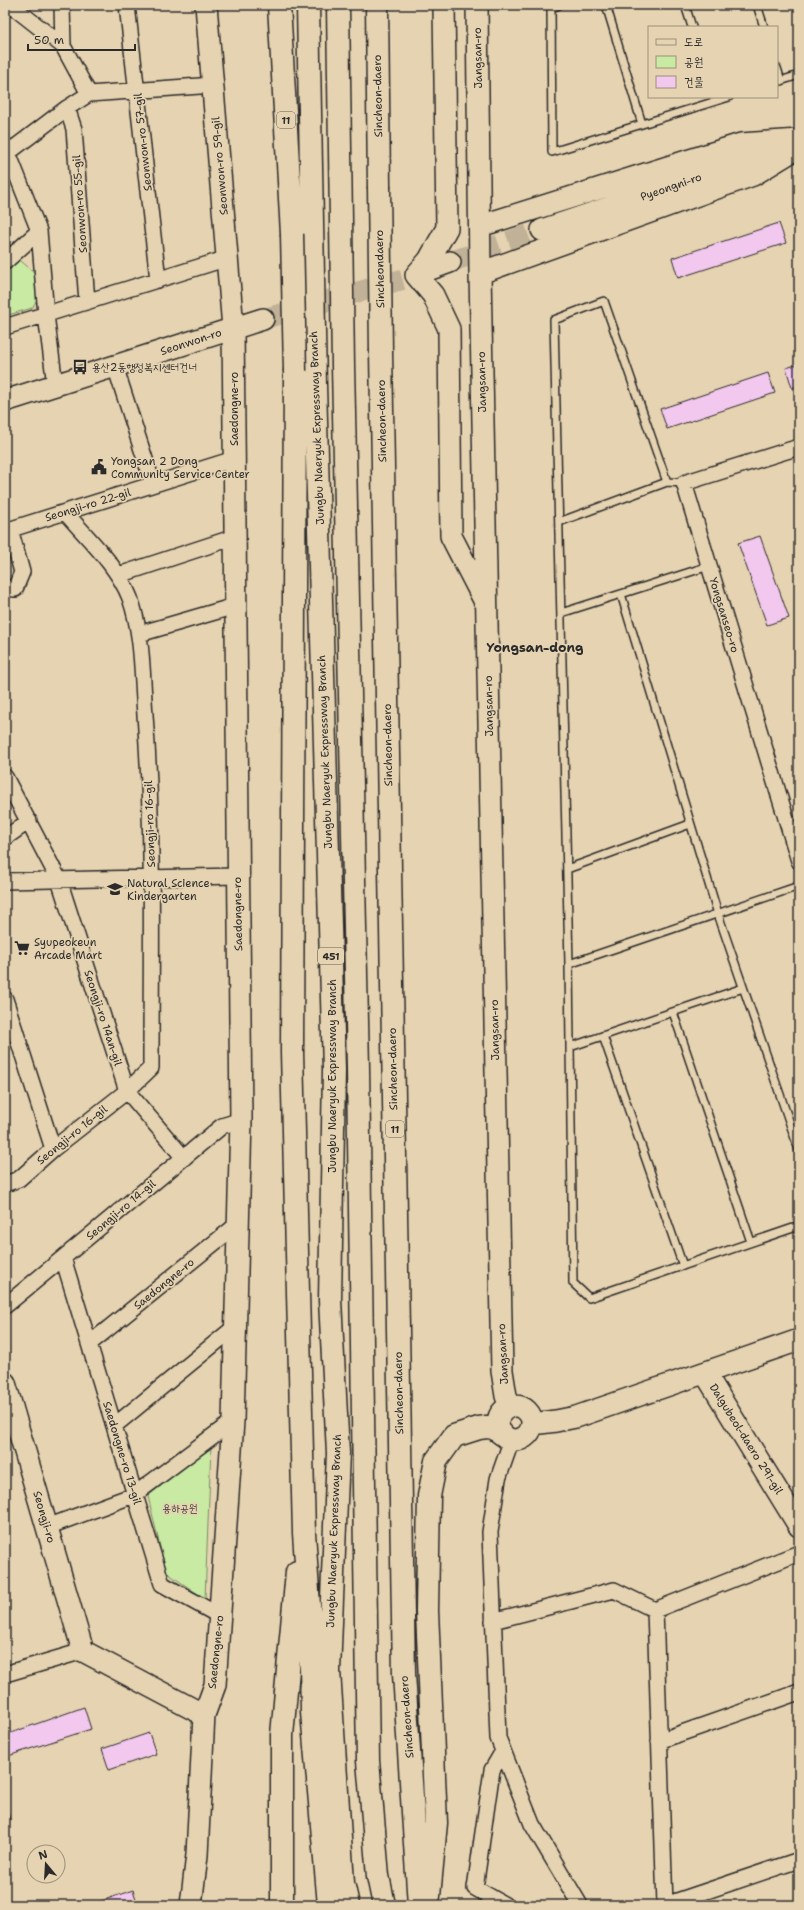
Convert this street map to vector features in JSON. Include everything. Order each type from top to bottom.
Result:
[{"type":"highway","name":"11","points":[[279,5],[292,234],[295,371],[292,1052],[304,1533],[310,1620],[312,1712],[329,1905]]},
{"type":"highway","name":"Jungbu Naeryuk Expressway Branch","points":[[308,5],[315,361],[334,1070],[330,1300],[338,1453],[329,1671],[343,1883],[348,1905]]},
{"type":"highway","name":"451","points":[[338,5],[343,366],[358,1068],[368,1761],[378,1876],[384,1905]]},
{"type":"highway","name":"Sincheon-daero","points":[[377,5],[379,186]]},
{"type":"highway","name":"Sincheondaero","points":[[379,186],[381,352]]},
{"type":"highway","name":"Sincheon-daero","points":[[381,352],[404,1666],[419,1905]]},
{"type":"highway","points":[[428,1905],[436,1822],[427,1611],[429,1496],[436,1461],[454,1436],[487,1427],[494,1428],[507,1437]]},
{"type":"highway","points":[[282,1905],[282,1735],[294,1583],[304,1533]]},
{"type":"street","points":[[6,5],[17,10],[63,46],[89,94]]},
{"type":"street","points":[[62,5],[63,46]]},
{"type":"street","name":"Seonwon-ro 57-gil","points":[[127,5],[158,280]]},
{"type":"street","name":"Seonwon-ro 59-gil","points":[[206,5],[214,86],[233,328]]},
{"type":"street","points":[[410,277],[429,260],[447,228],[444,5]]},
{"type":"street","name":"Jangsan-ro","points":[[477,5],[480,273],[502,1371],[506,1396],[510,1406]]},
{"type":"street","points":[[55,385],[46,315],[39,231],[7,148],[89,94],[214,86]]},
{"type":"street","name":"Seonwon-ro 55-gil","points":[[67,108],[74,129],[87,302]]},
{"type":"street","points":[[480,226],[741,144],[799,140]]},
{"type":"street","name":"Pyeongni-ro","points":[[542,230],[799,144]]},
{"type":"street","points":[[480,273],[753,175],[799,148]]},
{"type":"street","points":[[5,262],[39,231]]},
{"type":"street","points":[[5,327],[228,258]]},
{"type":"street","points":[[410,277],[450,262]]},
{"type":"street","points":[[410,277],[433,295],[449,329],[451,536],[487,606]]},
{"type":"street","name":"Seonwon-ro","points":[[5,401],[263,319]]},
{"type":"street","name":"Saedongne-ro","points":[[191,1905],[198,1855],[204,1715],[215,1685],[234,1421],[241,1120],[237,876],[233,328]]},
{"type":"street","points":[[115,366],[153,484]]},
{"type":"street","points":[[684,484],[799,447]]},
{"type":"street","name":"Seongji-ro 22-gil","points":[[5,588],[15,589],[22,572],[8,530],[234,459]]},
{"type":"street","name":"Yongsanseo-ro","points":[[684,484],[799,861]]},
{"type":"street","name":"Seongji-ro 16-gil","points":[[5,1184],[19,1179],[53,1149],[127,1090],[151,1068],[151,878],[148,755],[139,634],[130,599],[119,575],[65,512]]},
{"type":"street","points":[[119,575],[235,537]]},
{"type":"street","points":[[139,634],[235,606]]},
{"type":"street","name":"Seongji-ro 14an-gil","points":[[5,777],[59,880],[127,1090],[184,1158]]},
{"type":"street","points":[[5,838],[29,821]]},
{"type":"street","points":[[5,881],[237,876]]},
{"type":"street","points":[[5,999],[53,1149]]},
{"type":"street","name":"Seongji-ro 14-gil","points":[[5,1306],[222,1126],[241,1120]]},
{"type":"street","name":"Saedongne-ro","points":[[89,1344],[239,1223]]},
{"type":"street","name":"Saedongne-ro 13-gil","points":[[63,1258],[162,1584],[220,1616]]},
{"type":"street","points":[[114,1426],[236,1326]]},
{"type":"street","points":[[532,1424],[576,1417],[799,1340]]},
{"type":"street","name":"Dalgubeol-daero 291-gil","points":[[705,1373],[799,1526]]},
{"type":"street","name":"Seongji-ro","points":[[5,1383],[83,1650]]},
{"type":"street","points":[[510,1406],[516,1406],[526,1410],[531,1418],[532,1424],[531,1429],[524,1437],[507,1437],[499,1429],[499,1418],[501,1412],[510,1406]]},
{"type":"street","points":[[47,1527],[134,1495],[234,1421]]},
{"type":"street","points":[[507,1437],[498,1479],[490,1532],[498,1738],[532,1824],[580,1905]]},
{"type":"street","points":[[493,1621],[614,1590],[655,1610],[799,1553]]},
{"type":"street","points":[[655,1610],[665,1905],[799,1860]]},
{"type":"street","points":[[5,1674],[83,1650],[204,1715]]},
{"type":"street","points":[[659,1741],[799,1692]]},
{"type":"street","points":[[504,1751],[492,1770],[475,1888],[505,1905]]},
{"type":"lane","points":[[560,5],[551,6],[552,152],[716,99]]},
{"type":"lane","points":[[606,5],[642,124]]},
{"type":"lane","points":[[685,5],[692,26]]},
{"type":"lane","points":[[757,5],[764,26]]},
{"type":"lane","points":[[779,81],[799,75]]},
{"type":"lane","points":[[667,482],[604,301],[554,320],[569,964],[573,1283],[589,1298],[799,1226]]},
{"type":"lane","points":[[559,522],[667,482],[684,484]]},
{"type":"lane","points":[[561,613],[709,566]]},
{"type":"lane","points":[[621,594],[718,914],[799,1150]]},
{"type":"lane","points":[[567,869],[690,824]]},
{"type":"lane","points":[[569,964],[799,886]]},
{"type":"lane","points":[[570,1047],[743,988]]},
{"type":"lane","points":[[673,1012],[751,1242]]},
{"type":"lane","points":[[603,1036],[683,1266]]},
{"type":"green space","points":[[15,256],[47,283],[32,308],[5,316],[5,270]]},
{"type":"green space","name":"용하공원","points":[[211,1446],[205,1599],[166,1572],[148,1496]]},
{"type":"building","points":[[779,223],[786,243],[678,278],[672,258]]},
{"type":"building","points":[[799,364],[799,386],[792,388],[786,368]]},
{"type":"building","points":[[768,373],[775,393],[667,429],[660,409]]},
{"type":"building","points":[[799,500],[799,515],[795,501]]},
{"type":"building","points":[[760,536],[789,618],[767,625],[738,543]]},
{"type":"building","points":[[84,1707],[91,1729],[5,1757],[5,1735]]},
{"type":"building","points":[[149,1733],[156,1754],[109,1770],[102,1749]]},
{"type":"building","points":[[5,1803],[10,1820],[5,1822]]},
{"type":"building","points":[[133,1890],[138,1905],[90,1905]]},
{"type":"tunnel","points":[[450,262],[542,230]]},
{"type":"tunnel","points":[[263,319],[404,279]]},
{"type":"place","name":"용산2동행정복지센터건너","points":[[80,367]]},
{"type":"place","name":"Yongsan 2 Dong Community Service Center","points":[[99,467]]},
{"type":"place","name":"Natural Science Kindergarten","points":[[115,889]]},
{"type":"place","name":"Syupeokeun Arcade Mart","points":[[22,948]]},
{"type":"district","name":"Yongsan-dong","points":[[535,647]]}]
